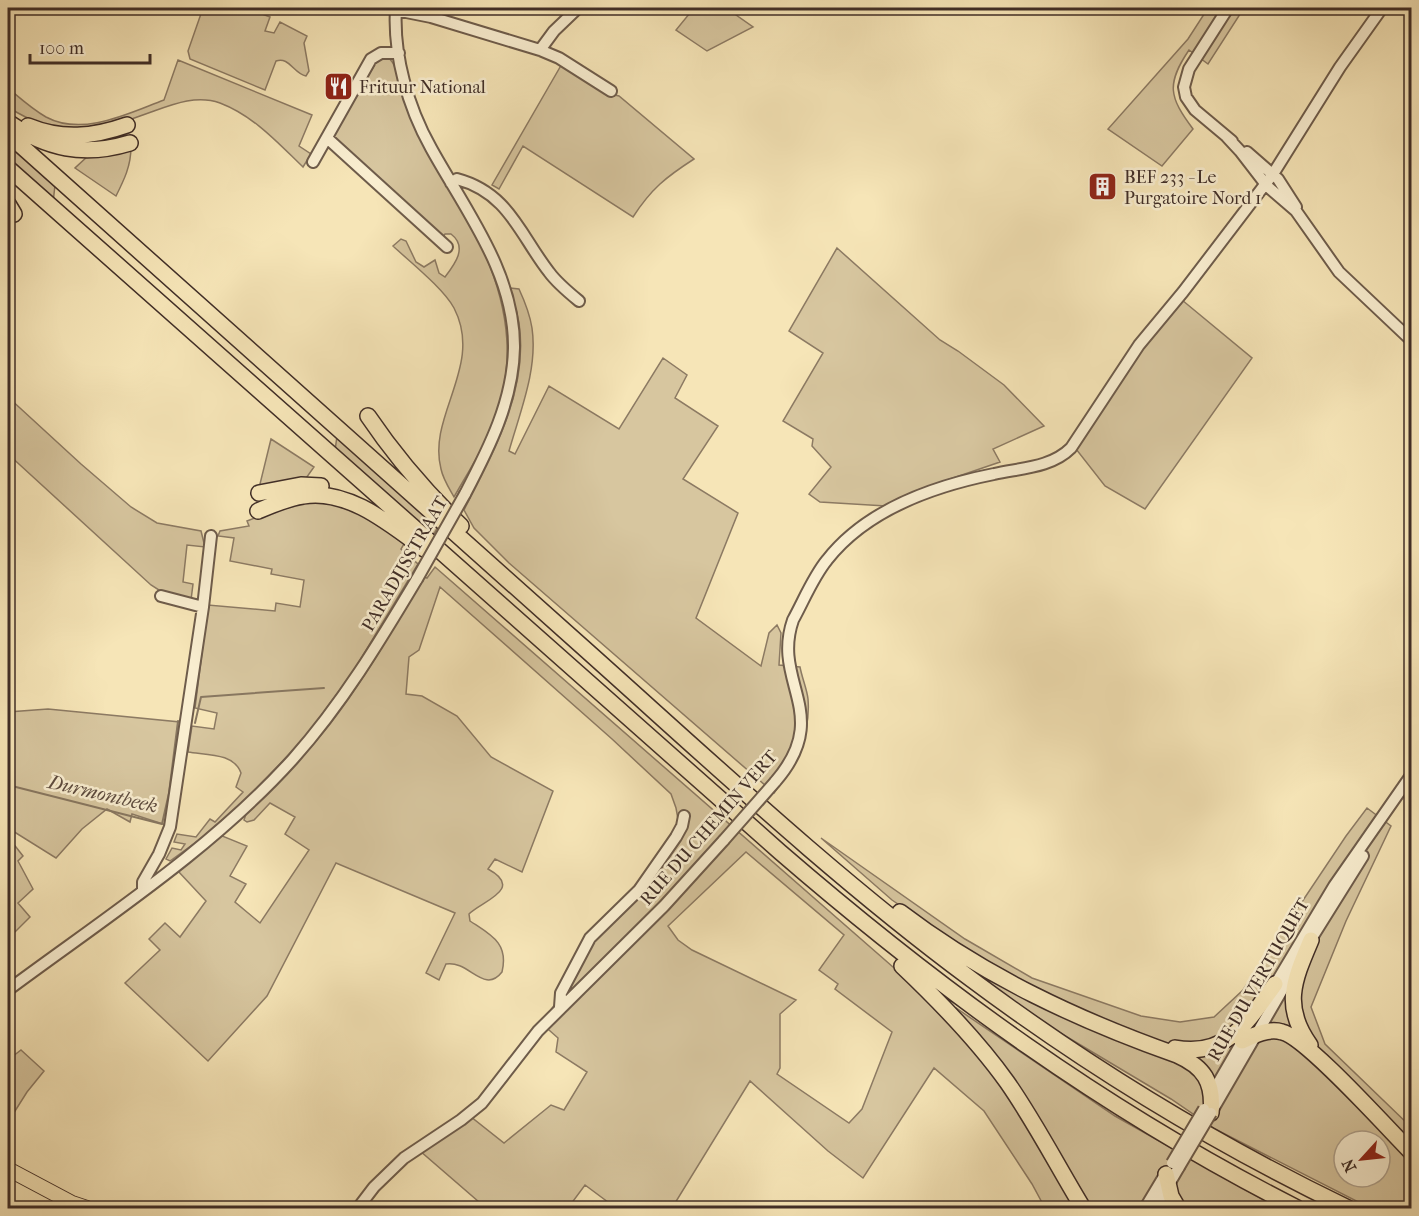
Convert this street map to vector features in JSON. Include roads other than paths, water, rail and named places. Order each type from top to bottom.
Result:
[{"type":"highway","points":[[8,114],[36,129],[69,136],[105,133],[127,125]]},
{"type":"highway","points":[[8,122],[24,133],[46,143],[66,148],[90,151],[130,143]]},
{"type":"highway","points":[[8,134],[789,830],[922,941],[996,998],[1066,1047],[1140,1094],[1209,1135],[1348,1209]]},
{"type":"highway","points":[[8,168],[830,895],[948,990],[1048,1061],[1174,1141],[1297,1209]]},
{"type":"highway","points":[[368,416],[416,480],[513,576],[530,600]]},
{"type":"highway","points":[[259,493],[301,485],[318,486],[358,499],[405,529],[455,574],[496,600]]},
{"type":"highway","points":[[258,511],[301,496],[318,494],[334,497],[359,506],[435,557]]},
{"type":"highway","points":[[789,830],[828,856],[915,923],[976,963],[1054,1006],[1195,1064],[1206,1076],[1209,1106]]},
{"type":"highway","points":[[830,895],[852,921],[941,1003],[971,1037],[1013,1092],[1083,1209]]},
{"type":"highway","points":[[1311,940],[1296,978],[1292,1006],[1300,1031],[1324,1064]]},
{"type":"highway","points":[[1121,1034],[1190,1050],[1212,1047],[1225,1041],[1243,1026],[1275,984]]},
{"type":"highway","points":[[1249,1038],[1271,1031],[1287,1033],[1324,1064],[1412,1153]]},
{"type":"highway","points":[[1051,1157],[1078,1209]]},
{"type":"highway","points":[[1171,1172],[1171,1196],[1178,1209]]},
{"type":"main road","points":[[8,1169],[86,1208]]},
{"type":"street","points":[[540,50],[554,31],[578,8]]},
{"type":"street","points":[[1228,8],[1189,69],[1184,87],[1191,106],[1273,174],[1285,188],[1328,260],[1412,341]]},
{"type":"street","name":"RUE DU CHEMIN VERT","points":[[358,1209],[379,1181],[404,1158],[482,1103],[532,1037],[664,906],[775,782],[795,754],[801,727],[800,701],[789,659],[790,630],[793,620],[827,559],[844,542],[891,508],[960,482],[1046,463],[1067,452],[1078,439],[1144,337],[1183,292],[1266,184],[1340,67],[1382,8]]},
{"type":"street","points":[[396,9],[450,22],[540,50],[559,58],[611,91]]},
{"type":"street","name":"PARADIJSSTRAAT","points":[[8,990],[211,837],[256,797],[293,759],[325,721],[350,686],[417,579],[465,494],[496,432],[507,398],[513,364],[513,327],[504,289],[489,250],[430,147],[416,116],[399,53],[396,9]]},
{"type":"street","points":[[313,162],[370,59],[381,52],[399,53]]},
{"type":"street","points":[[1227,137],[1266,184],[1303,220]]},
{"type":"street","points":[[327,138],[447,247]]},
{"type":"street","points":[[451,183],[458,179],[470,183],[489,194],[501,205],[524,233],[548,272],[579,301]]},
{"type":"street","points":[[1358,290],[1412,333]]},
{"type":"street","points":[[143,890],[143,882],[170,827],[203,607],[210,537]]},
{"type":"street","points":[[161,596],[203,607]]},
{"type":"street","name":"RUE DU VERTUQUET","points":[[1209,1106],[1249,1038],[1275,984],[1334,886],[1412,774]]},
{"type":"street","name":"RUE DU VERTUQUET","points":[[1145,1209],[1171,1172],[1249,1038],[1360,860],[1412,787]]},
{"type":"street","name":"RUE DU CHEMIN VERT","points":[[560,1007],[561,993],[590,938],[639,890],[676,837],[684,816]]},
{"type":"street","name":"RUE DU VERTUQUET","points":[[1155,1209],[1171,1172]]},
{"type":"waterway","name":"Durmontbeek","points":[[195,723],[201,697],[324,688]]},
{"type":"waterway","name":"Durmontbeek","points":[[8,785],[162,824],[169,793],[178,721]]},
{"type":"place","name":"Frituur National","points":[[338,87]]},
{"type":"place","name":"BEF 233 - Le Purgatoire Nord 1","points":[[1103,187]]}]
